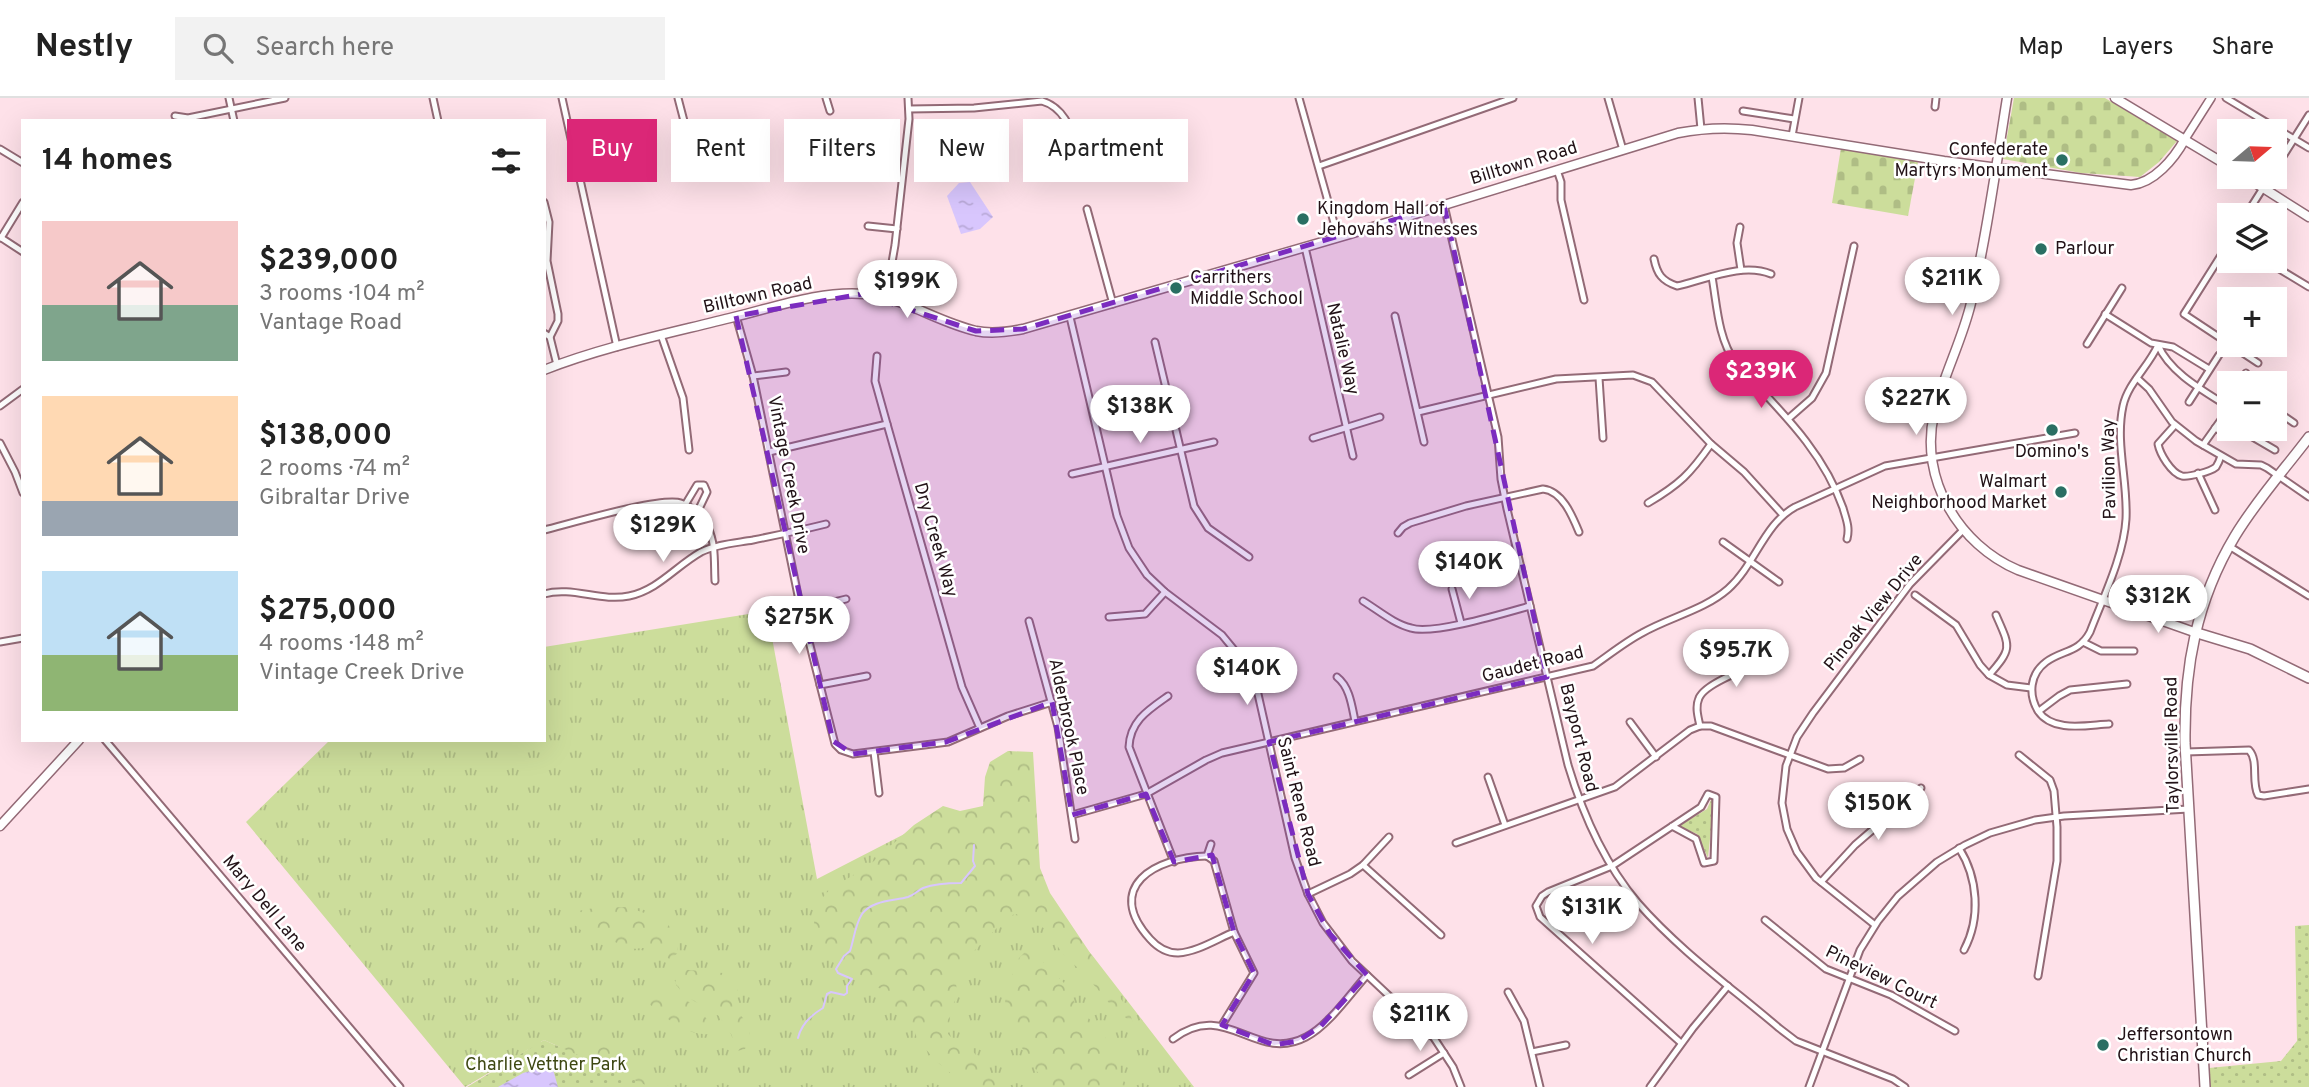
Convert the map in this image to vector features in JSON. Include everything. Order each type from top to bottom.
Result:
[{"type":"main road","points":[[2007,98],[1971,303],[1933,418],[1931,457],[1942,496],[1964,529],[1986,552],[2011,566],[2194,632],[2250,649],[2309,678]]},
{"type":"main road","points":[[2115,98],[2217,159]]},
{"type":"main road","name":"Billtown Road","points":[[546,369],[617,347],[736,316],[828,296],[862,293],[886,297],[981,332],[1023,329],[1701,129],[1728,128],[2087,181],[2140,184],[2156,175],[2185,139]]},
{"type":"main road","points":[[2265,189],[2309,217]]},
{"type":"main road","name":"Taylorsville Road","points":[[2205,1087],[2186,752],[2186,684],[2194,632],[2208,589],[2230,546],[2309,437]]},
{"type":"main road","points":[[0,825],[77,742]]},
{"type":"street","points":[[229,98],[234,119]]},
{"type":"street","points":[[176,116],[186,119],[285,98]]},
{"type":"street","points":[[433,98],[438,119]]},
{"type":"street","points":[[562,98],[617,347]]},
{"type":"street","points":[[678,98],[683,119]]},
{"type":"street","points":[[827,98],[830,111]]},
{"type":"street","points":[[886,297],[897,229],[908,98]]},
{"type":"street","points":[[1052,105],[1057,98]]},
{"type":"street","points":[[1299,98],[1338,237]]},
{"type":"street","points":[[1319,166],[1513,98]]},
{"type":"street","points":[[1608,98],[1623,150]]},
{"type":"street","points":[[1698,98],[1701,129]]},
{"type":"street","points":[[1791,136],[1799,98]]},
{"type":"street","points":[[1935,107],[1936,98]]},
{"type":"street","points":[[2185,139],[2211,98]]},
{"type":"street","points":[[2227,98],[2309,148]]},
{"type":"street","points":[[909,109],[974,108],[1043,100],[1052,105],[1064,119]]},
{"type":"street","points":[[1743,110],[1794,119]]},
{"type":"street","points":[[2287,150],[2309,115]]},
{"type":"street","points":[[0,149],[21,162]]},
{"type":"street","points":[[1557,170],[1561,200],[1584,300]]},
{"type":"street","points":[[21,205],[1,237],[21,250]]},
{"type":"street","name":"Bayport Road","points":[[1444,205],[1499,443],[1504,497],[1567,765],[1590,829],[1637,902],[1657,923],[1785,1034],[1893,1079],[1905,1087]]},
{"type":"street","points":[[1087,209],[1113,304]]},
{"type":"street","points":[[546,210],[549,222],[547,261],[558,314],[558,321],[547,335],[557,365]]},
{"type":"street","points":[[869,226],[897,229]]},
{"type":"street","points":[[1740,227],[1737,243],[1741,271]]},
{"type":"street","points":[[1788,419],[1812,398],[1826,373],[1854,246]]},
{"type":"street","name":"Natalie Way","points":[[1305,247],[1353,456]]},
{"type":"street","points":[[1654,259],[1659,276],[1677,286],[1741,271],[1755,270],[1771,274]]},
{"type":"street","points":[[2217,262],[2184,314],[2258,363]]},
{"type":"street","points":[[2286,273],[2309,287]]},
{"type":"street","points":[[1712,276],[1723,338],[1728,350],[1735,362],[1820,458],[1848,524],[1847,539]]},
{"type":"street","points":[[2087,344],[2122,288]]},
{"type":"street","points":[[2105,314],[2151,343],[2173,347],[2209,369]]},
{"type":"street","name":"Vintage Creek Drive","points":[[736,316],[753,376],[784,534],[835,744],[849,754],[946,742],[1008,716],[1052,702]]},
{"type":"street","points":[[1395,316],[1424,442]]},
{"type":"street","name":"Saint Rene Road","points":[[1070,317],[1117,516],[1129,548],[1147,575],[1222,635],[1245,663],[1258,694],[1295,858],[1308,894],[1330,934],[1346,955],[1425,1027],[1444,1053],[1461,1087]]},
{"type":"street","points":[[661,335],[683,398],[689,450]]},
{"type":"street","points":[[1156,342],[1194,506],[1204,523],[1215,534],[1249,557]]},
{"type":"street","points":[[2158,345],[2162,355],[2198,387],[2217,399]]},
{"type":"street","name":"Pavilion Way","points":[[2083,642],[2090,632],[2122,544],[2126,523],[2127,503],[2120,440],[2126,397],[2158,345]]},
{"type":"street","name":"Dry Creek Way","points":[[877,356],[875,382],[962,687],[980,728]]},
{"type":"street","points":[[2189,402],[2218,357]]},
{"type":"street","points":[[753,376],[786,372]]},
{"type":"street","points":[[1418,412],[1556,379],[1633,375],[1652,382],[1783,514]]},
{"type":"street","points":[[1599,378],[1603,438]]},
{"type":"street","points":[[2137,378],[2149,389],[2175,425],[2203,445],[2236,464],[2261,465],[2309,497]]},
{"type":"street","points":[[0,406],[21,390]]},
{"type":"street","points":[[1312,438],[1380,417]]},
{"type":"street","points":[[2287,418],[2294,423]]},
{"type":"street","points":[[769,452],[887,424]]},
{"type":"street","points":[[2175,425],[2159,441],[2158,449],[2180,475],[2216,467],[2221,456]]},
{"type":"street","points":[[2203,445],[2217,425]]},
{"type":"street","points":[[2215,428],[2230,436],[2251,436],[2275,450]]},
{"type":"street","name":"Gaudet Road","points":[[1072,815],[1146,794],[1213,756],[1593,666],[1643,632],[1714,599],[1729,588],[1783,514],[1835,488],[1885,466],[2075,433]]},
{"type":"street","points":[[1072,474],[1214,442]]},
{"type":"street","points":[[0,443],[21,488]]},
{"type":"street","points":[[1648,503],[1689,475],[1711,444]]},
{"type":"street","points":[[15,472],[21,469]]},
{"type":"street","points":[[2198,473],[2214,510]]},
{"type":"street","points":[[685,505],[697,485],[704,485],[707,492],[697,513]]},
{"type":"street","points":[[1398,533],[1410,523],[1543,489],[1552,491],[1561,499],[1579,532]]},
{"type":"street","points":[[546,530],[638,507],[671,502],[685,505],[697,513],[709,530],[715,581]]},
{"type":"street","points":[[546,593],[555,591],[617,598],[631,596],[648,590],[702,552],[826,524]]},
{"type":"street","name":"Pinoak View Drive","points":[[1875,925],[1821,881],[1803,862],[1787,829],[1782,790],[1789,755],[1798,735],[1813,713],[1910,584],[1964,529]]},
{"type":"street","points":[[1723,542],[1779,582]]},
{"type":"street","points":[[2230,546],[2309,596]]},
{"type":"street","points":[[1452,589],[1461,623]]},
{"type":"street","points":[[1109,617],[1145,614],[1165,592]]},
{"type":"street","points":[[1915,595],[1956,625],[1989,675],[2007,685],[2031,688]]},
{"type":"street","points":[[801,610],[846,599]]},
{"type":"street","points":[[1363,601],[1400,624],[1413,629],[1428,630],[1530,606]]},
{"type":"street","points":[[1989,675],[2008,648],[1996,615]]},
{"type":"street","name":"Alderbrook Place","points":[[1029,621],[1052,702],[1075,839]]},
{"type":"street","points":[[0,642],[21,638]]},
{"type":"street","points":[[2109,724],[2057,725],[2044,718],[2035,705],[2031,688],[2036,673],[2047,662],[2070,652],[2083,642],[2101,651],[2134,651]]},
{"type":"street","points":[[1700,726],[1697,706],[1703,691],[1717,682],[1776,657]]},
{"type":"street","points":[[820,685],[867,676]]},
{"type":"street","points":[[1337,677],[1347,690],[1355,721]]},
{"type":"street","points":[[2039,711],[2070,690],[2127,684]]},
{"type":"street","points":[[1168,696],[1141,716],[1131,733],[1130,752],[1174,862]]},
{"type":"street","points":[[1630,722],[1656,757]]},
{"type":"street","points":[[1456,843],[1615,787],[1700,726],[1711,726],[1833,770],[1844,768],[1860,759]]},
{"type":"street","name":"Mary Dell Lane","points":[[107,742],[400,1087]]},
{"type":"street","points":[[2186,752],[2249,750],[2253,756],[2258,795],[2309,789]]},
{"type":"street","points":[[874,752],[878,793]]},
{"type":"street","points":[[2019,755],[2050,780],[2054,791],[2057,861],[2038,976]]},
{"type":"street","points":[[1488,777],[1505,825]]},
{"type":"street","points":[[1821,881],[1855,845],[1921,788]]},
{"type":"street","points":[[1672,826],[1696,839],[1704,863],[1714,862],[1716,797],[1708,794],[1701,807],[1672,826],[1612,866],[1548,892],[1536,903],[1540,917],[1554,931],[1681,1043]]},
{"type":"street","points":[[1809,1087],[1860,950],[1875,925],[1898,896],[1937,862],[1959,848],[2013,825],[2056,816],[2189,809]]},
{"type":"street","points":[[1308,894],[1363,865],[1389,837]]},
{"type":"street","points":[[1207,856],[1211,844]]},
{"type":"street","points":[[1959,848],[1970,868],[1975,890],[1970,935],[1964,950]]},
{"type":"street","points":[[1207,856],[1149,870],[1134,890],[1132,909],[1135,919],[1160,948],[1176,953],[1234,932]]},
{"type":"street","points":[[1207,856],[1214,862],[1234,932],[1254,974],[1222,1025]]},
{"type":"street","points":[[1363,865],[1441,935]]},
{"type":"street","name":"Pineview Court","points":[[1765,920],[1816,962],[1848,979],[1891,996],[1955,1031]]},
{"type":"street","points":[[1173,1038],[1197,1026],[1222,1025],[1274,1045],[1298,1041],[1321,1026],[1367,975]]},
{"type":"street","points":[[1650,1087],[1681,1043],[1728,986]]},
{"type":"street","points":[[1508,992],[1524,1021],[1541,1087]]},
{"type":"street","points":[[1532,1052],[1566,1045]]},
{"type":"street","points":[[1409,1075],[1444,1053]]},
{"type":"highlighted area","points":[[1444,205],[1547,677],[1269,742],[1308,894],[1330,934],[1367,975],[1321,1026],[1298,1041],[1274,1045],[1222,1025],[1254,973],[1234,932],[1212,855],[1174,862],[1146,794],[1072,815],[1052,702],[946,742],[853,754],[833,741],[736,316],[862,294],[976,331],[1023,329]]},
{"type":"green space","points":[[2014,98],[2105,98],[2177,141],[2159,162],[2140,177],[2081,173],[2003,159]]},
{"type":"green space","points":[[1841,148],[1918,162],[1908,216],[1832,203]]},
{"type":"green space","points":[[767,611],[817,879],[951,810],[1092,955],[1194,1087],[650,1087],[544,1040],[465,1087],[246,822],[328,742],[546,742],[546,647]]},
{"type":"green space","points":[[1008,751],[1033,752],[1040,868],[1050,893],[1129,1011],[1133,1023],[1115,1010],[1082,971],[1067,959],[1044,928],[1016,914],[1009,916],[974,951],[961,969],[956,982],[957,996],[951,1009],[948,1034],[959,1045],[970,1048],[1003,1087],[967,1087],[936,1061],[917,1039],[913,1024],[898,1013],[881,989],[855,975],[831,957],[813,933],[816,905],[832,887],[865,869],[914,825],[943,806],[960,811],[983,806],[985,777],[990,762]]},
{"type":"green space","points":[[1711,800],[1714,800],[1708,858],[1697,834],[1679,826],[1707,809]]},
{"type":"green space","points":[[627,907],[662,919],[677,934],[678,953],[670,959],[643,948],[631,949],[584,933],[574,924],[578,911]]},
{"type":"green space","points":[[2309,925],[2309,1087],[2210,1087],[2209,1068],[2281,1061],[2297,1041],[2295,926]]},
{"type":"green space","points":[[1029,948],[1066,985],[1076,1005],[1099,1029],[1117,1054],[1120,1075],[1128,1087],[1044,1087],[1042,1078],[1009,1025],[1004,994],[1019,958]]},
{"type":"green space","points":[[678,969],[723,973],[736,981],[738,1009],[750,1034],[745,1049],[737,1051],[731,1034],[719,1016],[684,995],[675,983]]},
{"type":"green space","points":[[668,991],[698,1009],[711,1025],[710,1034],[684,1029],[647,1002],[649,993]]},
{"type":"green space","name":"Charlie Vettner Park","points":[[544,1040],[650,1087],[467,1087]]},
{"type":"green space","name":"Charlie Vettner Park","points":[[539,1041],[552,1047],[591,1045],[624,1048],[635,1056],[646,1071],[670,1087],[476,1087]]},
{"type":"water","points":[[970,182],[993,217],[980,229],[961,234],[947,196],[959,183]]},
{"type":"water","points":[[552,1066],[558,1087],[498,1087],[523,1073]]},
{"type":"waterway","points":[[798,1038],[807,1021],[823,1008],[827,994],[847,993],[847,986],[852,979],[838,973],[836,969],[850,951],[856,927],[866,909],[908,897],[923,888],[961,883],[975,866],[974,845]]},
{"type":"place","name":"Confederate Martyrs Monument","points":[[2062,160]]},
{"type":"place","name":"Kingdom Hall of Jehovahs Witnesses","points":[[1303,219]]},
{"type":"place","name":"Parlour","points":[[2041,249]]},
{"type":"place","name":"Carrithers Middle School","points":[[1176,288]]},
{"type":"place","name":"Domino's","points":[[2052,430]]},
{"type":"place","name":"Walmart Neighborhood Market","points":[[2061,492]]},
{"type":"place","name":"Jeffersontown Christian Church","points":[[2103,1045]]}]
